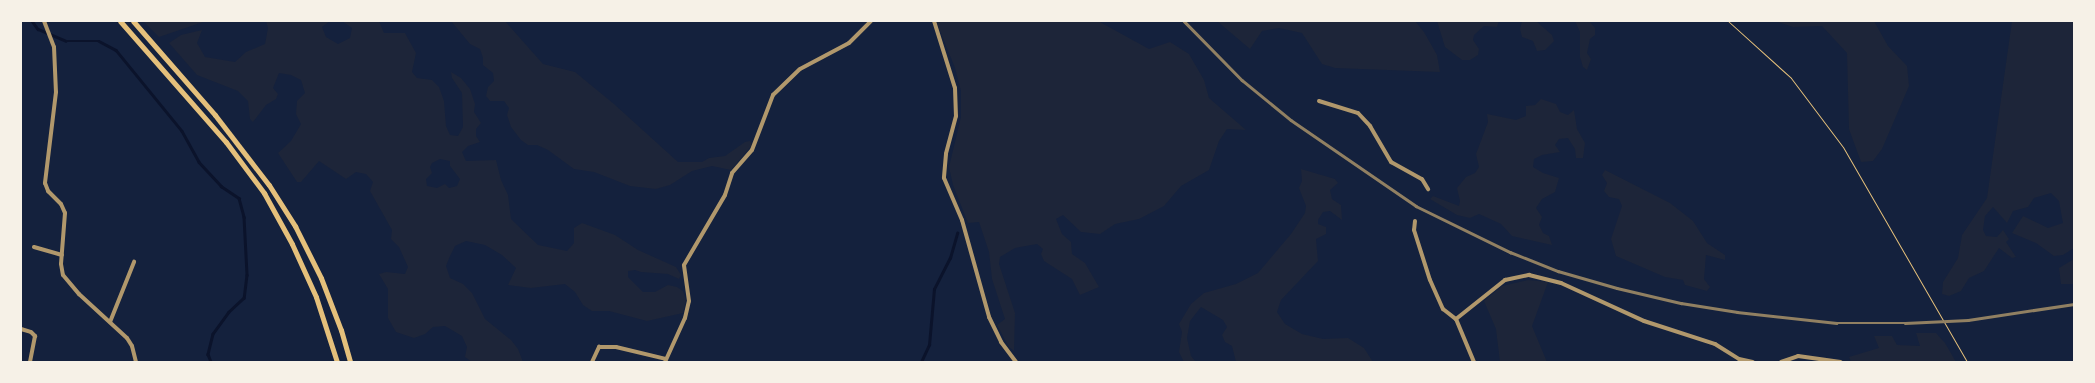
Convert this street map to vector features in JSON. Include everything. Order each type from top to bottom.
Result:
[{"type":"main road","points":[[120,21],[226,142],[264,193],[292,244],[316,297],[337,362]]},
{"type":"main road","points":[[133,21],[246,152],[284,210],[321,278],[341,330],[350,362]]},
{"type":"street","points":[[44,21],[52,41],[56,102],[45,183],[48,191],[62,204],[65,213],[62,271],[66,280],[130,342],[136,362]]},
{"type":"street","points":[[592,362],[599,347],[616,347],[665,360],[685,318],[690,301],[684,265],[725,195],[732,173],[752,150],[773,94],[800,69],[848,43],[871,21]]},
{"type":"street","points":[[934,21],[955,88],[956,116],[946,154],[944,178],[962,220],[989,317],[1001,342],[1016,362]]},
{"type":"street","points":[[1319,101],[1358,114],[1370,126],[1391,162],[1422,180],[1428,189]]},
{"type":"street","points":[[1415,221],[1414,230],[1430,280],[1443,309],[1456,319],[1474,362]]},
{"type":"street","points":[[34,247],[62,256]]},
{"type":"street","points":[[110,322],[134,262]]},
{"type":"street","points":[[1456,319],[1505,280],[1529,275],[1561,283],[1644,321],[1715,344],[1739,359],[1753,362]]},
{"type":"street","points":[[21,329],[31,332],[34,336],[30,362]]},
{"type":"street","points":[[1781,362],[1798,356],[1841,362]]},
{"type":"path","points":[[1728,21],[1791,78],[1843,147],[1967,362]]},
{"type":"shaded area","points":[[143,21],[206,21],[159,37]]},
{"type":"shaded area","points":[[266,21],[330,21],[322,27],[326,37],[338,44],[350,38],[352,28],[342,21],[379,21],[384,33],[405,33],[416,53],[412,72],[417,78],[432,80],[439,87],[444,101],[446,126],[450,135],[458,136],[463,127],[462,93],[452,78],[451,72],[461,78],[470,89],[475,104],[474,112],[481,123],[476,129],[476,136],[480,142],[468,146],[462,152],[466,161],[496,160],[501,180],[508,195],[511,219],[538,245],[567,251],[574,243],[574,228],[582,223],[615,235],[638,250],[676,267],[681,275],[679,279],[668,274],[635,270],[628,271],[628,277],[643,292],[655,292],[668,285],[677,287],[683,291],[686,300],[683,313],[647,321],[609,311],[592,311],[583,305],[575,292],[565,284],[531,288],[508,285],[516,268],[502,255],[485,245],[466,241],[455,246],[450,256],[446,266],[450,278],[463,284],[472,293],[485,319],[511,340],[518,349],[523,362],[472,362],[465,357],[467,347],[462,336],[445,326],[433,327],[425,334],[414,338],[396,332],[388,318],[388,289],[379,274],[386,272],[405,274],[408,267],[399,247],[391,239],[392,230],[370,191],[373,182],[366,174],[356,172],[346,179],[319,161],[301,182],[297,182],[278,153],[291,141],[301,124],[296,114],[297,101],[305,93],[301,80],[291,75],[279,73],[273,88],[278,94],[276,99],[266,105],[253,122],[250,119],[248,101],[238,91],[197,75],[169,43],[181,35],[202,30],[197,43],[205,57],[235,62],[246,52],[265,44],[268,28]],"holes":[[[440,159],[450,161],[450,166],[460,179],[457,186],[449,188],[445,184],[437,188],[427,186],[426,179],[432,173],[430,167],[432,163]]]},
{"type":"shaded area","points":[[451,21],[505,21],[543,64],[575,72],[614,104],[678,162],[702,162],[709,158],[725,156],[745,142],[750,141],[752,145],[731,170],[712,166],[692,171],[670,185],[656,189],[630,186],[594,172],[574,169],[548,150],[537,145],[528,145],[521,140],[511,127],[507,115],[509,108],[504,101],[490,101],[486,96],[488,87],[494,81],[493,73],[483,65],[480,49],[470,44]]},
{"type":"shaded area","points":[[936,21],[1098,21],[1149,49],[1170,42],[1189,54],[1204,80],[1209,98],[1246,130],[1227,129],[1219,141],[1209,170],[1181,186],[1164,206],[1139,219],[1115,224],[1100,234],[1081,232],[1063,215],[1056,219],[1062,234],[1071,242],[1072,254],[1085,263],[1099,287],[1080,295],[1072,279],[1044,261],[1041,254],[1043,249],[1037,244],[1015,248],[1000,257],[999,264],[1015,313],[1014,351],[1009,347],[997,325],[1005,319],[992,279],[989,252],[979,222],[968,223],[953,185],[949,167],[961,117],[961,91],[955,68]]},
{"type":"shaded area","points":[[1217,21],[1415,21],[1424,32],[1437,55],[1440,72],[1335,68],[1322,64],[1302,33],[1279,28],[1262,31],[1250,49]]},
{"type":"shaded area","points":[[1437,21],[1499,21],[1497,27],[1484,26],[1474,35],[1473,40],[1479,49],[1478,55],[1470,60],[1462,60],[1445,47]]},
{"type":"shaded area","points":[[1522,21],[1536,21],[1552,35],[1554,41],[1545,50],[1537,51],[1533,41],[1522,37],[1520,29]]},
{"type":"shaded area","points":[[1575,21],[1589,21],[1595,28],[1595,35],[1590,39],[1587,53],[1591,59],[1587,70],[1583,67],[1580,57],[1580,32]]},
{"type":"shaded area","points":[[1775,21],[1874,21],[1888,46],[1907,66],[1909,86],[1882,149],[1873,161],[1861,162],[1849,129],[1847,53],[1822,26],[1793,27]]},
{"type":"shaded area","points":[[2012,21],[2074,21],[2074,248],[2063,255],[2054,256],[2036,243],[2012,233],[2023,216],[2048,228],[2063,223],[2059,201],[2051,193],[2034,198],[2028,207],[2013,211],[2007,223],[1993,207],[1985,216],[1983,230],[1986,236],[1997,237],[2003,230],[2009,239],[2006,242],[2016,257],[2012,258],[1999,248],[1984,271],[1969,278],[1961,291],[1949,296],[1942,294],[1943,282],[1958,258],[1962,235],[1987,198]]},
{"type":"shaded area","points":[[1541,99],[1556,104],[1560,112],[1568,115],[1574,110],[1577,129],[1585,143],[1583,158],[1576,158],[1575,149],[1568,138],[1559,139],[1555,145],[1560,152],[1542,155],[1534,159],[1533,167],[1543,173],[1559,178],[1555,192],[1542,199],[1536,208],[1542,217],[1539,225],[1543,233],[1549,236],[1552,245],[1512,236],[1501,224],[1479,214],[1470,218],[1457,215],[1430,199],[1433,196],[1459,206],[1460,201],[1457,188],[1466,177],[1475,173],[1479,167],[1476,154],[1488,122],[1487,114],[1516,120],[1526,116],[1526,106],[1535,105]]},
{"type":"shaded area","points":[[1301,169],[1335,179],[1338,183],[1330,190],[1332,199],[1341,205],[1342,220],[1330,211],[1323,212],[1318,220],[1318,224],[1326,227],[1326,234],[1316,239],[1318,261],[1281,300],[1277,312],[1285,324],[1302,334],[1323,339],[1348,338],[1364,348],[1373,362],[1236,362],[1232,346],[1225,342],[1222,335],[1227,327],[1223,320],[1201,307],[1190,321],[1187,338],[1191,356],[1196,362],[1184,362],[1179,352],[1182,332],[1179,324],[1191,304],[1204,293],[1236,284],[1258,273],[1291,234],[1305,213],[1306,206],[1299,188],[1302,181]]},
{"type":"shaded area","points":[[1605,170],[1670,203],[1693,221],[1707,243],[1725,255],[1725,260],[1706,255],[1704,279],[1710,287],[1707,291],[1685,285],[1683,280],[1665,277],[1616,256],[1611,239],[1622,206],[1619,199],[1609,197],[1604,191],[1607,183],[1602,175]]},
{"type":"shaded area","points":[[2074,259],[2074,284],[2061,284],[2059,268]]},
{"type":"shaded area","points":[[1528,280],[1548,282],[1532,326],[1547,362],[1500,362],[1496,329],[1484,301],[1502,286]]},
{"type":"shaded area","points":[[1916,333],[1936,333],[1945,343],[1956,362],[1851,362],[1849,357],[1879,348],[1874,336],[1892,336],[1897,345],[1920,346]]},
{"type":"waterway","points":[[32,21],[38,29],[66,41],[99,41],[116,50],[182,131],[199,162],[221,186],[239,198],[244,217],[247,275],[244,298],[229,312],[213,334],[208,354],[211,362]]},
{"type":"waterway","points":[[921,362],[929,345],[934,289],[950,258],[957,233]]},
{"type":"railway","points":[[1184,21],[1242,80],[1291,120],[1416,206],[1510,252],[1558,271],[1617,288],[1681,303],[1737,312],[1836,323],[1905,323],[1968,320],[2074,304]]}]
